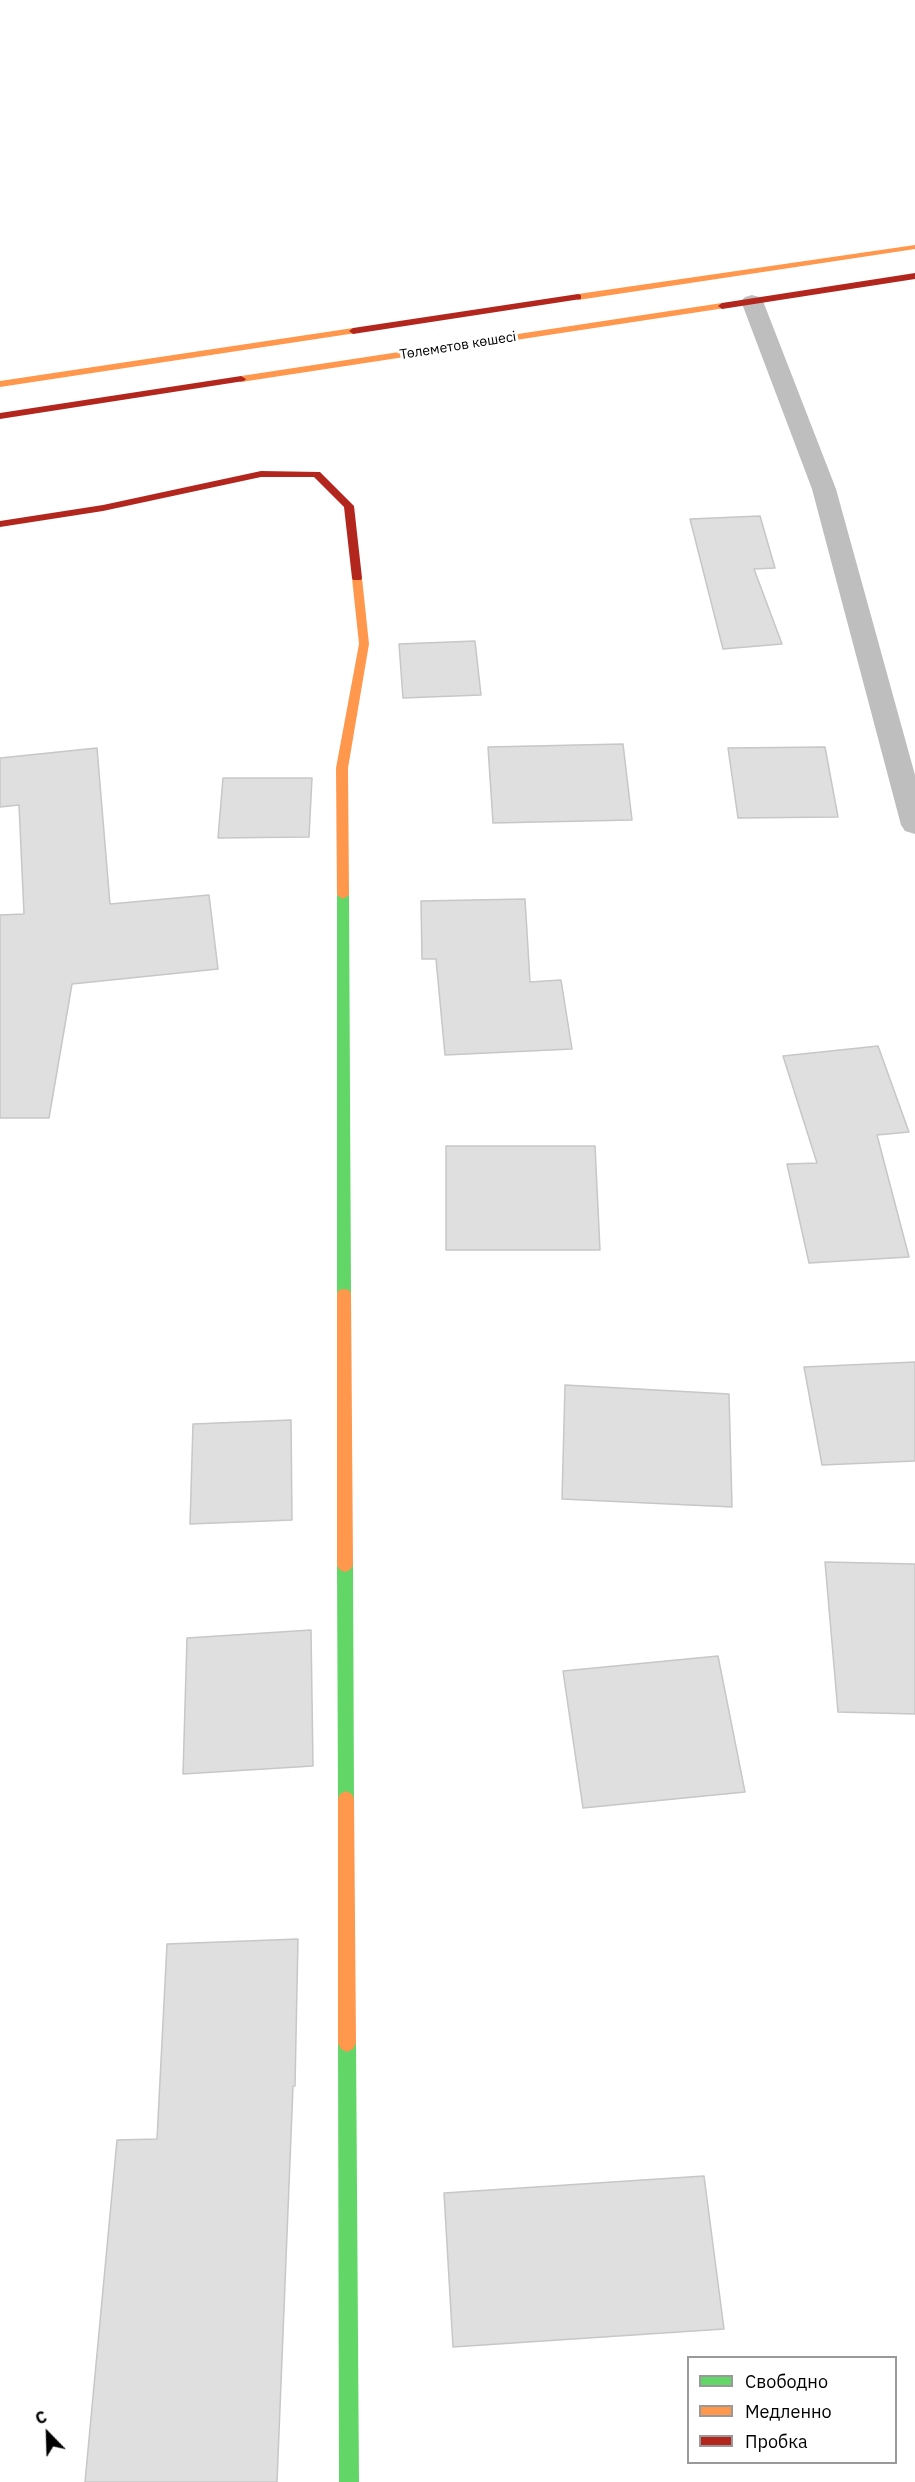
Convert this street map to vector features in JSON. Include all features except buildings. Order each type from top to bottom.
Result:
[{"type":"main road","name":"Төлеметов көшесі","points":[[0,384],[915,247]]},
{"type":"main road","name":"Төлеметов көшесі","points":[[0,416],[915,276]]},
{"type":"main road","points":[[0,524],[103,508],[261,474],[317,474],[349,506],[364,644],[342,768],[349,2482]]},
{"type":"street","points":[[752,301],[824,489],[915,825]]},
{"type":"traffic: fast","points":[[343,895],[344,1294]]},
{"type":"traffic: fast","points":[[345,1565],[346,1799]]},
{"type":"traffic: fast","points":[[347,2043],[349,2482]]},
{"type":"traffic: slow","points":[[578,297],[915,247]]},
{"type":"traffic: slow","points":[[241,379],[722,306]]},
{"type":"traffic: slow","points":[[0,384],[353,331]]},
{"type":"traffic: slow","points":[[343,895],[342,768],[364,644],[357,578]]},
{"type":"traffic: slow","points":[[344,1294],[345,1565]]},
{"type":"traffic: slow","points":[[346,1799],[347,2043]]},
{"type":"traffic: jam","points":[[722,306],[915,276]]},
{"type":"traffic: jam","points":[[353,331],[578,297]]},
{"type":"traffic: jam","points":[[0,416],[241,379]]},
{"type":"traffic: jam","points":[[0,524],[103,508],[261,474],[317,474],[349,506],[357,578]]}]
